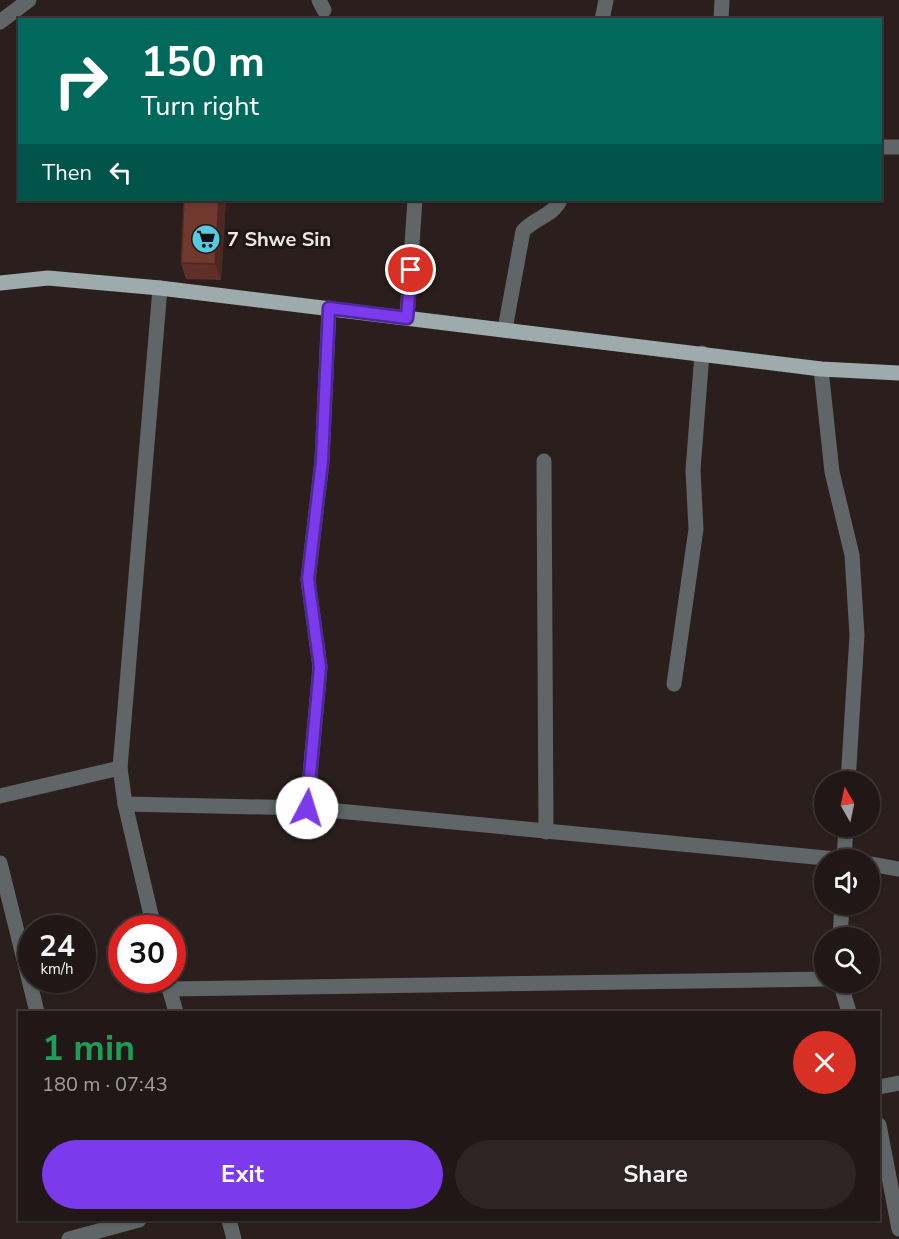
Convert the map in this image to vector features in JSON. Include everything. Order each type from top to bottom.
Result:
[{"type":"main road","points":[[0,283],[48,278],[160,288],[821,369],[899,373]]},
{"type":"street","points":[[0,22],[30,0]]},
{"type":"street","points":[[602,18],[606,0]]},
{"type":"street","points":[[722,0],[722,18]]},
{"type":"street","points":[[882,147],[899,147]]},
{"type":"street","points":[[407,318],[415,201]]},
{"type":"street","points":[[505,329],[523,231],[528,225],[552,212],[560,201]]},
{"type":"street","points":[[151,915],[125,804],[120,768],[160,288]]},
{"type":"street","points":[[307,808],[320,667],[308,579],[322,461],[329,308]]},
{"type":"street","points":[[674,684],[696,529],[693,470],[702,354]]},
{"type":"street","points":[[821,369],[832,472],[852,555],[857,635],[849,771]]},
{"type":"street","points":[[544,460],[546,832]]},
{"type":"street","points":[[0,796],[120,768]]},
{"type":"street","points":[[125,804],[307,808],[814,856]]},
{"type":"street","points":[[0,863],[37,1011]]},
{"type":"street","points":[[880,866],[899,869]]},
{"type":"street","points":[[186,984],[814,979]]},
{"type":"street","points":[[171,993],[176,1011]]},
{"type":"street","points":[[843,993],[849,1011]]},
{"type":"street","points":[[880,1087],[899,1083]]},
{"type":"street","points":[[880,1130],[899,1229]]},
{"type":"street","points":[[69,1239],[91,1230],[134,1221]]},
{"type":"street","points":[[229,1221],[234,1239]]},
{"type":"building","name":"7 Shwe Sin","points":[[184,201],[219,201],[215,264],[181,263]]},
{"type":"place","name":"7 Shwe Sin","points":[[206,239]]},
{"type":"route","points":[[307,808],[320,667],[308,579],[322,461],[329,308],[407,318],[411,270]]}]
